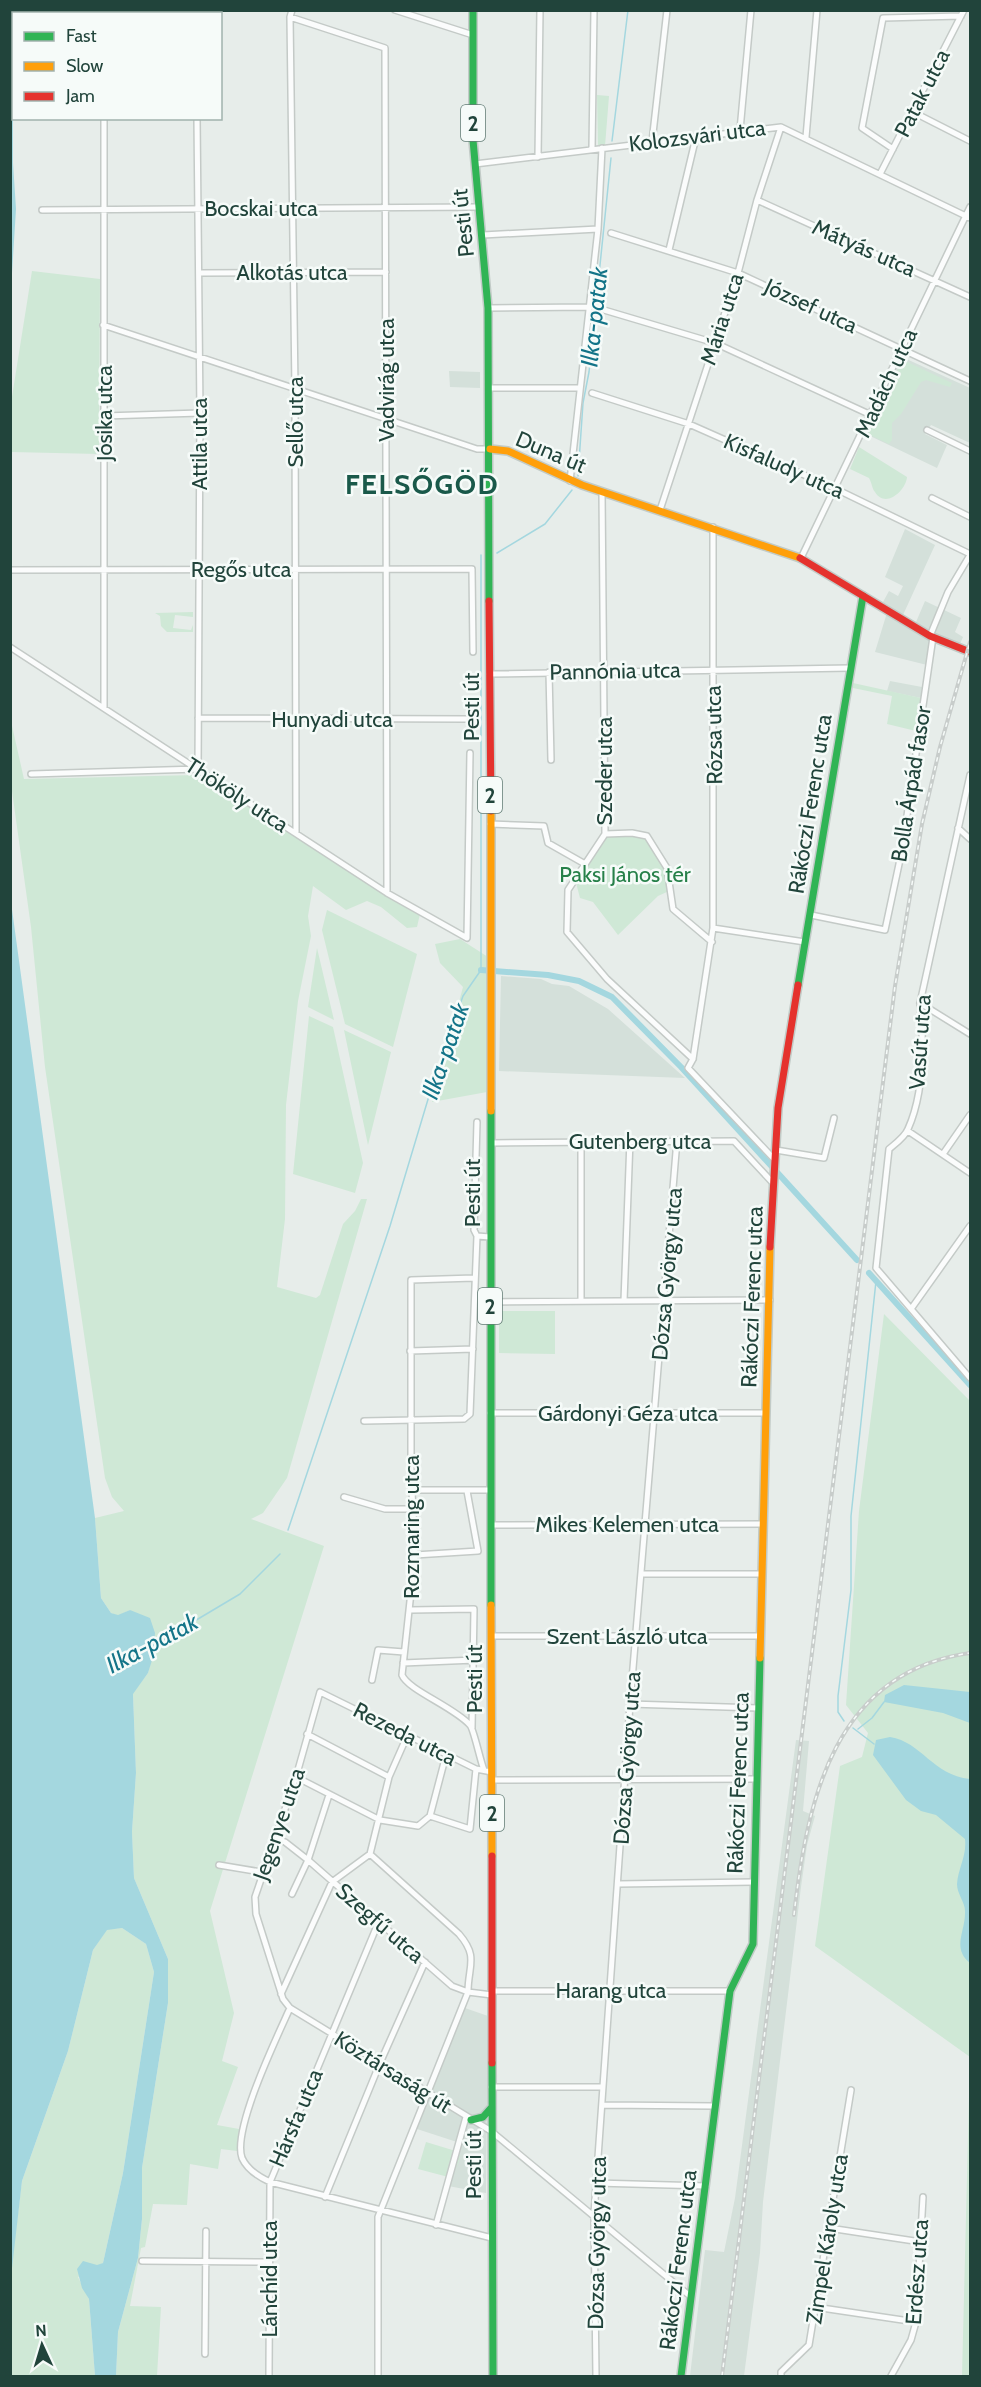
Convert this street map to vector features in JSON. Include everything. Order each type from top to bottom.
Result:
[{"type":"main road","name":"Pesti út","points":[[473,10],[475,164],[488,308],[490,449],[493,2376]]},
{"type":"main road","name":"Duna út","points":[[490,449],[508,452],[575,483],[801,558],[932,637],[969,652]]},
{"type":"main road","name":"Rákóczi Ferenc utca","points":[[681,2376],[730,1991],[753,1944],[766,1413],[771,1300],[772,1182],[776,1160],[778,1108],[784,1059],[811,915],[863,596]]},
{"type":"main road","points":[[468,2118],[483,2117],[491,2108]]},
{"type":"street","points":[[395,10],[473,34]]},
{"type":"street","points":[[538,157],[540,10]]},
{"type":"street","points":[[592,150],[594,10]]},
{"type":"street","points":[[652,142],[667,10]]},
{"type":"street","points":[[740,130],[751,10]]},
{"type":"street","points":[[806,137],[817,10]]},
{"type":"street","points":[[893,149],[862,128],[883,18],[962,13]]},
{"type":"street","name":"Patak utca","points":[[880,174],[962,13]]},
{"type":"street","name":"Vadvirág utca","points":[[291,14],[386,48],[387,893]]},
{"type":"street","name":"Sellő utca","points":[[291,14],[296,833]]},
{"type":"street","points":[[911,111],[970,141]]},
{"type":"street","name":"Jósika utca","points":[[104,120],[104,708]]},
{"type":"street","name":"Attila utca","points":[[197,120],[200,357],[198,769]]},
{"type":"street","name":"Kolozsvári utca","points":[[475,164],[740,130],[781,127],[806,137],[968,217]]},
{"type":"street","name":"Mária utca","points":[[660,510],[738,273],[757,200],[781,127]]},
{"type":"street","points":[[669,250],[696,137]]},
{"type":"street","points":[[575,483],[579,388],[590,307],[605,148]]},
{"type":"street","name":"Mátyás utca","points":[[757,200],[970,297]]},
{"type":"street","name":"Bocskai utca","points":[[42,210],[479,207]]},
{"type":"street","name":"Madách utca","points":[[801,558],[935,280],[968,217],[970,207]]},
{"type":"street","points":[[483,235],[598,229]]},
{"type":"street","name":"József utca","points":[[611,233],[738,273],[970,381]]},
{"type":"street","name":"Alkotás utca","points":[[199,273],[386,272]]},
{"type":"street","points":[[488,308],[590,307]]},
{"type":"street","points":[[604,310],[715,343],[871,414]]},
{"type":"street","name":"Duna út","points":[[103,325],[477,448],[490,449]]},
{"type":"street","points":[[488,388],[579,388]]},
{"type":"street","name":"Kisfaludy utca","points":[[592,393],[689,424],[836,489],[970,554]]},
{"type":"street","points":[[104,416],[200,413]]},
{"type":"street","points":[[927,430],[970,451]]},
{"type":"street","name":"Szeder utca","points":[[602,492],[605,834],[568,890],[568,935],[607,979],[693,1059]]},
{"type":"street","points":[[932,498],[970,517]]},
{"type":"street","name":"Rózsa utca","points":[[693,1059],[713,928],[713,527]]},
{"type":"street","name":"Bolla Árpád fasor","points":[[811,915],[885,930],[902,850],[932,637],[948,592],[967,566],[970,554]]},
{"type":"street","name":"Regős utca","points":[[10,570],[472,569],[473,652]]},
{"type":"street","name":"Thököly utca","points":[[10,647],[387,893],[467,938],[470,753]]},
{"type":"street","name":"Pannónia utca","points":[[489,674],[604,670],[850,668]]},
{"type":"street","points":[[549,672],[551,760]]},
{"type":"street","name":"Hunyadi utca","points":[[198,718],[467,719]]},
{"type":"street","points":[[31,774],[198,769]]},
{"type":"street","name":"Vasút utca","points":[[970,775],[920,1003],[923,1040],[917,1095],[908,1131],[889,1149],[876,1268],[970,1378]]},
{"type":"street","points":[[490,824],[544,826],[548,843],[585,864]]},
{"type":"street","points":[[958,828],[970,839]]},
{"type":"street","points":[[605,834],[632,833],[647,836],[667,868],[673,909],[712,942]]},
{"type":"street","points":[[713,928],[805,942]]},
{"type":"street","points":[[920,1003],[970,1034]]},
{"type":"street","points":[[693,1059],[688,1068],[776,1160]]},
{"type":"street","points":[[943,1154],[970,1115]]},
{"type":"street","points":[[776,1150],[824,1158],[834,1118]]},
{"type":"street","name":"Pesti út","points":[[410,1421],[468,1417],[473,1384],[477,1122]]},
{"type":"street","points":[[908,1131],[970,1173]]},
{"type":"street","points":[[624,1301],[630,1140]]},
{"type":"street","name":"Gutenberg utca","points":[[490,1143],[630,1140],[734,1141],[772,1182]]},
{"type":"street","name":"Dózsa György utca","points":[[596,2376],[594,2217],[596,2183],[630,1704],[643,1574],[677,1140]]},
{"type":"street","points":[[581,1142],[581,1301]]},
{"type":"street","points":[[911,1309],[970,1226]]},
{"type":"street","points":[[477,1236],[490,1237]]},
{"type":"street","name":"Rozmaring utca","points":[[472,1728],[452,1709],[407,1684],[402,1675],[411,1610],[415,1555],[411,1490],[411,1280],[474,1278]]},
{"type":"street","points":[[490,1302],[771,1300]]},
{"type":"street","points":[[410,1351],[473,1349]]},
{"type":"street","name":"Gárdonyi Géza utca","points":[[490,1413],[766,1413]]},
{"type":"street","points":[[364,1421],[410,1421]]},
{"type":"street","points":[[411,1490],[491,1490]]},
{"type":"street","points":[[415,1555],[478,1551],[467,1491]]},
{"type":"street","points":[[344,1497],[385,1509],[412,1509]]},
{"type":"street","name":"Mikes Kelemen utca","points":[[491,1525],[763,1524]]},
{"type":"street","points":[[643,1574],[762,1574]]},
{"type":"street","name":"Pesti út","points":[[411,1610],[474,1609],[475,1660],[472,1728]]},
{"type":"street","name":"Szent László utca","points":[[492,1636],[761,1636]]},
{"type":"street","points":[[372,1680],[378,1650],[404,1652]]},
{"type":"street","points":[[403,1663],[475,1660]]},
{"type":"street","name":"Rezeda utca","points":[[320,1692],[446,1755],[476,1769],[484,1770],[492,1776],[756,1779]]},
{"type":"street","name":"Jegenye utca","points":[[290,2008],[282,1994],[256,1914],[255,1897],[261,1872],[296,1777],[320,1692]]},
{"type":"street","points":[[630,1704],[758,1708]]},
{"type":"street","points":[[472,1728],[476,1750],[484,1770]]},
{"type":"street","points":[[307,1734],[388,1777]]},
{"type":"street","points":[[282,1994],[332,1882],[370,1854],[380,1820],[388,1777],[408,1734]]},
{"type":"street","points":[[296,1777],[380,1820],[418,1826],[430,1816],[446,1755]]},
{"type":"street","points":[[430,1816],[470,1829],[476,1769]]},
{"type":"street","points":[[292,1894],[308,1860],[329,1795]]},
{"type":"street","name":"Szegfű utca","points":[[274,1838],[285,1842],[308,1860],[453,1986],[468,1992],[492,1993]]},
{"type":"street","points":[[370,1854],[469,1945],[473,1961],[468,1992],[378,2220],[378,2376]]},
{"type":"street","points":[[219,1865],[261,1872]]},
{"type":"street","points":[[618,1884],[753,1882]]},
{"type":"street","name":"Hársfa utca","points":[[270,2182],[379,1921]]},
{"type":"street","points":[[325,2197],[380,2063],[425,1962]]},
{"type":"street","name":"Harang utca","points":[[492,1993],[610,1990],[730,1991]]},
{"type":"street","points":[[290,2008],[250,2105],[241,2151],[246,2163],[270,2182],[436,2226],[492,2238]]},
{"type":"street","name":"Köztársaság út","points":[[290,2008],[491,2131],[690,2296]]},
{"type":"street","points":[[491,2087],[603,2087]]},
{"type":"street","name":"Zimpel Károly utca","points":[[781,2376],[781,2372],[809,2345],[851,2090]]},
{"type":"street","points":[[602,2105],[714,2106]]},
{"type":"street","points":[[436,2226],[468,2118]]},
{"type":"street","name":"Lánchíd utca","points":[[268,2376],[270,2182]]},
{"type":"street","points":[[596,2183],[706,2186]]},
{"type":"street","name":"Erdész utca","points":[[891,2376],[911,2340],[916,2322],[922,2197]]},
{"type":"street","points":[[829,2228],[921,2242]]},
{"type":"street","points":[[205,2354],[206,2230]]},
{"type":"street","points":[[142,2261],[269,2262]]},
{"type":"street","points":[[815,2307],[916,2322]]},
{"type":"shaded area","points":[[902,357],[970,388],[970,443],[931,425],[925,434],[947,445],[937,468],[866,434]]},
{"type":"shaded area","points":[[449,371],[480,372],[480,388],[450,387]]},
{"type":"shaded area","points":[[905,529],[935,545],[903,615],[916,622],[925,601],[961,618],[955,632],[963,637],[957,651],[931,640],[927,665],[875,652],[889,606],[883,602],[889,591],[898,596],[903,586],[885,577]]},
{"type":"shaded area","points":[[890,681],[922,687],[921,698],[887,691]]},
{"type":"shaded area","points":[[501,976],[541,979],[552,984],[569,986],[608,1009],[685,1078],[499,1071]]},
{"type":"shaded area","points":[[796,1740],[809,1741],[803,1811],[815,1816],[807,1845],[801,1887],[744,2376],[690,2376],[705,2250],[724,2252],[735,2198]]},
{"type":"shaded area","points":[[465,2008],[488,2016],[486,2193],[448,2186],[460,2143],[417,2129]]},
{"type":"green space","points":[[597,95],[609,96],[605,146],[598,146]]},
{"type":"green space","points":[[32,271],[100,279],[99,454],[11,452],[11,403]]},
{"type":"green space","points":[[903,360],[952,383],[950,387],[926,380],[921,382],[901,414],[892,423],[892,440],[889,444],[868,434]]},
{"type":"green space","points":[[859,447],[907,477],[903,488],[894,496],[884,499],[879,497],[869,478],[850,469]]},
{"type":"green space","points":[[193,612],[193,617],[175,615],[173,628],[191,630],[193,625],[193,632],[167,632],[161,626],[160,616],[155,613]]},
{"type":"green space","points":[[853,683],[921,698],[916,731],[887,724],[892,696],[853,688]]},
{"type":"green space","points":[[10,717],[24,779],[197,775],[420,914],[417,927],[407,928],[381,907],[367,901],[346,910],[313,886],[308,916],[311,936],[298,1001],[286,1105],[285,1219],[277,1287],[316,1298],[320,1295],[343,1224],[355,1211],[361,1199],[367,1199],[287,1478],[263,1513],[251,1519],[324,1546],[210,1911],[234,2013],[222,2061],[238,2067],[217,2125],[239,2129],[237,2151],[221,2149],[218,2169],[190,2164],[187,2205],[153,2204],[145,2247],[141,2248],[130,2306],[161,2307],[157,2376],[116,2376],[118,2332],[138,2258],[142,2219],[142,2168],[168,2003],[168,1959],[134,1878],[132,1832],[136,1773],[133,1693],[148,1673],[155,1644],[130,1610],[118,1616],[111,1613],[101,1598],[95,1518],[124,1511],[112,1497],[105,1478],[45,1067],[31,927],[11,784]]},
{"type":"green space","name":"Paksi János tér","points":[[605,834],[647,836],[667,868],[669,891],[658,896],[618,935],[593,902],[580,898],[575,879]]},
{"type":"green space","points":[[327,910],[417,954],[393,1047],[345,1024],[322,930]]},
{"type":"green space","points":[[460,939],[488,957],[487,1092],[432,1102],[463,987],[440,963],[435,944]]},
{"type":"green space","points":[[317,948],[334,1020],[308,1007]]},
{"type":"green space","points":[[309,1016],[333,1027],[363,1163],[355,1193],[293,1174]]},
{"type":"green space","points":[[344,1030],[391,1052],[368,1145]]},
{"type":"green space","points":[[499,1311],[555,1311],[555,1354],[499,1353]]},
{"type":"green space","points":[[884,1314],[970,1401],[970,2057],[815,1946],[840,1766],[862,1757],[868,1733],[846,1705],[859,1511]]},
{"type":"green space","points":[[122,1928],[146,1944],[154,1972],[123,2173],[103,2263],[78,2277],[89,2299],[95,2376],[11,2376],[10,2277],[22,2181],[68,2051],[93,1950],[107,1929]]},
{"type":"green space","points":[[970,2057],[970,2376],[962,2376]]},
{"type":"green space","points":[[426,2142],[459,2152],[460,2159],[452,2178],[418,2169]]},
{"type":"water","points":[[13,10],[12,120],[16,209],[11,289],[10,11]]},
{"type":"water","points":[[11,902],[95,1518],[101,1598],[111,1613],[118,1615],[130,1610],[150,1618],[155,1633],[153,1657],[148,1673],[133,1694],[136,1773],[132,1832],[134,1878],[168,1959],[168,2003],[142,2168],[142,2219],[138,2258],[118,2332],[116,2376],[95,2376],[89,2299],[82,2288],[77,2269],[83,2261],[97,2265],[103,2263],[123,2173],[154,1972],[146,1944],[122,1928],[107,1930],[93,1950],[68,2051],[22,2181],[11,2277]]},
{"type":"water","points":[[904,1685],[970,1692],[970,1723],[943,1713],[884,1702],[885,1695]]},
{"type":"water","points":[[890,1737],[911,1745],[946,1771],[970,1779],[970,1963],[964,1957],[960,1945],[965,1911],[957,1884],[965,1851],[965,1839],[936,1815],[921,1811],[906,1800],[873,1755],[876,1740]]},
{"type":"waterway","name":"Ilka-patak","points":[[612,141],[628,10]]},
{"type":"waterway","name":"Ilka-patak","points":[[578,476],[583,403],[589,372],[611,158]]},
{"type":"waterway","name":"Ilka-patak","points":[[497,553],[545,524],[572,490]]},
{"type":"waterway","name":"Ilka-patak","points":[[288,1530],[390,1226],[435,1076],[463,996],[481,970],[481,555]]},
{"type":"waterway","points":[[481,970],[548,975],[579,981],[612,997],[681,1067],[857,1260]]},
{"type":"waterway","points":[[869,1273],[970,1385]]},
{"type":"waterway","points":[[844,1721],[838,1712],[838,1696],[851,1590],[851,1516],[876,1281]]},
{"type":"waterway","name":"Ilka-patak","points":[[156,1644],[240,1594],[280,1554]]},
{"type":"waterway","points":[[858,1729],[872,1718],[884,1702]]},
{"type":"waterway","points":[[853,1728],[874,1744]]},
{"type":"railway","points":[[722,2376],[895,986],[922,824],[940,747],[970,642]]},
{"type":"railway","points":[[794,1915],[808,1828],[820,1787],[836,1748],[858,1714],[887,1686],[924,1665],[970,1653]]},
{"type":"traffic: fast","points":[[473,10],[473,140],[488,308],[489,601]]},
{"type":"traffic: fast","points":[[798,985],[863,596]]},
{"type":"traffic: fast","points":[[491,1111],[491,1605]]},
{"type":"traffic: fast","points":[[681,2376],[730,1991],[753,1944],[760,1658]]},
{"type":"traffic: fast","points":[[492,2063],[493,2376]]},
{"type":"traffic: fast","points":[[471,2120],[483,2117],[491,2108]]},
{"type":"traffic: slow","points":[[490,449],[508,451],[582,485],[800,558]]},
{"type":"traffic: slow","points":[[491,811],[491,1111]]},
{"type":"traffic: slow","points":[[760,1658],[770,1247]]},
{"type":"traffic: slow","points":[[491,1605],[492,1856]]},
{"type":"traffic: jam","points":[[800,558],[930,636],[970,652]]},
{"type":"traffic: jam","points":[[489,601],[491,811]]},
{"type":"traffic: jam","points":[[770,1247],[778,1108],[798,985]]},
{"type":"traffic: jam","points":[[492,1856],[492,2063]]},
{"type":"district","name":"FELSŐGÖD","points":[[422,484]]}]
